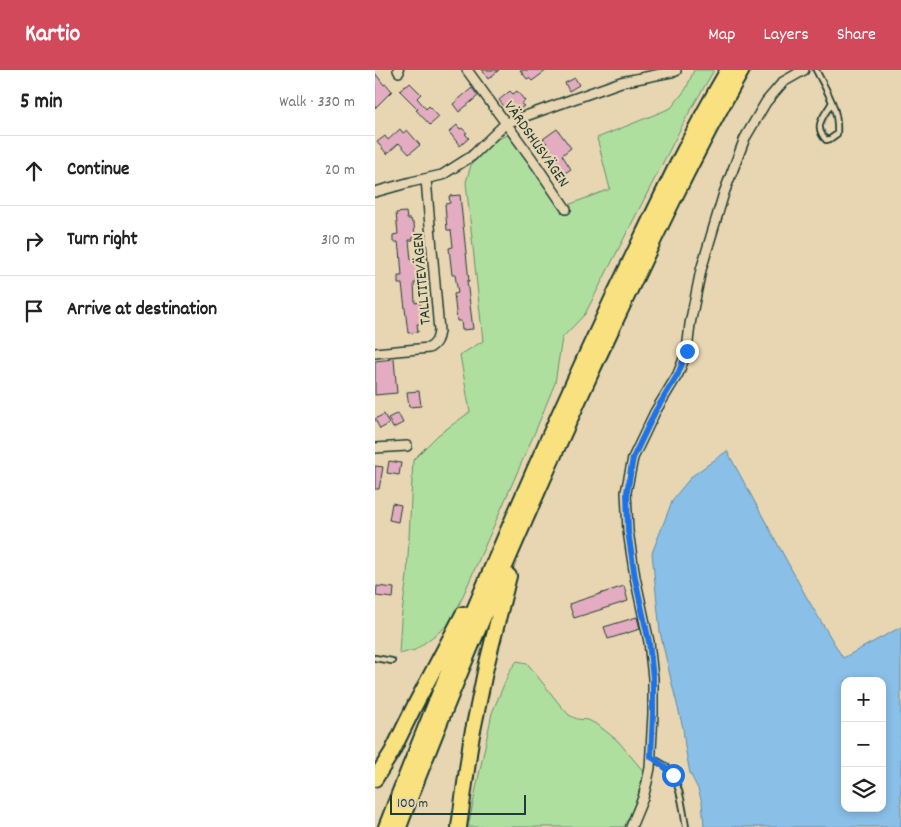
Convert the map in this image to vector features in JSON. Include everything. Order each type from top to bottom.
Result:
[{"type":"highway","points":[[399,827],[515,530],[589,350],[707,107],[728,70]]},
{"type":"highway","points":[[386,827],[439,695],[515,530],[634,282],[709,131],[742,70]]},
{"type":"highway","points":[[375,779],[392,752],[414,707],[515,530]]},
{"type":"highway","points":[[459,827],[471,740],[515,530]]},
{"type":"street","name":"VÄRDSHUSVÄGEN","points":[[467,70],[566,209]]},
{"type":"street","points":[[631,827],[643,798],[650,768],[653,714],[653,678],[649,642],[635,578],[628,531],[627,492],[633,458],[655,412],[678,374],[687,351],[690,324],[701,270],[724,193],[745,138],[766,102],[783,82],[804,70]]},
{"type":"street","points":[[375,192],[442,175],[472,156],[506,123],[621,82],[676,71]]},
{"type":"street","name":"TALLTITEVÄGEN","points":[[375,353],[429,348],[434,345],[439,335],[426,179]]},
{"type":"street","points":[[375,448],[407,446]]},
{"type":"lane","points":[[815,70],[832,102],[838,126],[837,134],[826,140],[819,127],[832,102]]},
{"type":"lane","points":[[375,658],[393,661]]},
{"type":"lane","points":[[651,757],[667,767],[673,775],[680,796],[685,827]]},
{"type":"green space","points":[[694,70],[714,70],[686,118],[585,314],[562,338],[555,383],[451,623],[415,650],[399,654],[407,576],[413,460],[438,435],[470,412],[460,355],[483,341],[466,182],[471,165],[495,140],[517,131],[568,205],[610,189],[597,138],[671,108],[686,89]]},
{"type":"green space","points":[[517,661],[527,663],[569,715],[598,725],[618,741],[644,772],[631,814],[624,827],[468,827],[492,713],[510,670]]},
{"type":"water","points":[[727,451],[807,598],[843,658],[901,627],[901,827],[704,827],[702,802],[690,773],[683,728],[660,632],[652,553],[673,499],[692,476]]},
{"type":"building","points":[[482,70],[499,70],[488,79]]},
{"type":"building","points":[[520,70],[547,70],[532,81],[529,78],[527,79]]},
{"type":"building","points":[[375,73],[384,85],[386,84],[392,91],[375,108]]},
{"type":"building","points":[[575,78],[579,85],[569,91],[565,83]]},
{"type":"building","points":[[410,83],[421,94],[417,98],[426,109],[429,106],[439,117],[430,125],[416,110],[418,109],[400,91],[405,85],[407,86]]},
{"type":"building","points":[[472,88],[478,96],[459,112],[453,104]]},
{"type":"building","points":[[510,91],[513,94],[517,91],[525,101],[521,104],[524,106],[511,115],[499,100]]},
{"type":"building","points":[[457,125],[467,133],[465,134],[469,138],[460,146],[449,132]]},
{"type":"building","points":[[400,129],[403,133],[407,130],[420,145],[409,154],[399,143],[387,154],[377,142],[385,136],[388,140]]},
{"type":"building","points":[[557,129],[571,148],[562,155],[571,169],[562,175],[543,146],[547,143],[543,139]]},
{"type":"building","points":[[460,195],[473,329],[462,330],[461,321],[457,321],[454,294],[458,293],[455,275],[452,275],[449,248],[453,247],[451,230],[447,230],[445,204],[450,203],[449,196]]},
{"type":"building","points":[[406,212],[407,219],[411,219],[412,223],[414,223],[415,237],[413,237],[413,240],[409,240],[411,260],[415,260],[416,265],[418,265],[419,279],[417,279],[417,283],[414,283],[415,303],[420,302],[423,320],[422,324],[417,324],[418,332],[408,333],[402,284],[398,284],[398,276],[402,276],[400,249],[398,242],[393,242],[393,235],[398,234],[396,213]]},
{"type":"building","points":[[394,359],[397,393],[375,395],[375,361]]},
{"type":"building","points":[[419,391],[421,406],[409,407],[407,392]]},
{"type":"building","points":[[398,413],[403,423],[393,428],[388,418]]},
{"type":"building","points":[[384,414],[389,424],[380,429],[375,419]]},
{"type":"building","points":[[389,461],[401,463],[399,475],[387,473]]},
{"type":"building","points":[[375,466],[383,467],[379,489],[375,489]]},
{"type":"building","points":[[392,503],[401,505],[398,522],[389,520]]},
{"type":"building","points":[[377,586],[394,588],[393,598],[376,596]]},
{"type":"building","points":[[624,586],[628,601],[574,618],[569,604]]},
{"type":"building","points":[[637,617],[640,629],[608,639],[604,627]]},
{"type":"route","points":[[673,775],[667,767],[651,757],[653,678],[649,642],[635,578],[628,531],[627,492],[633,458],[655,412],[678,374],[687,351]]}]
